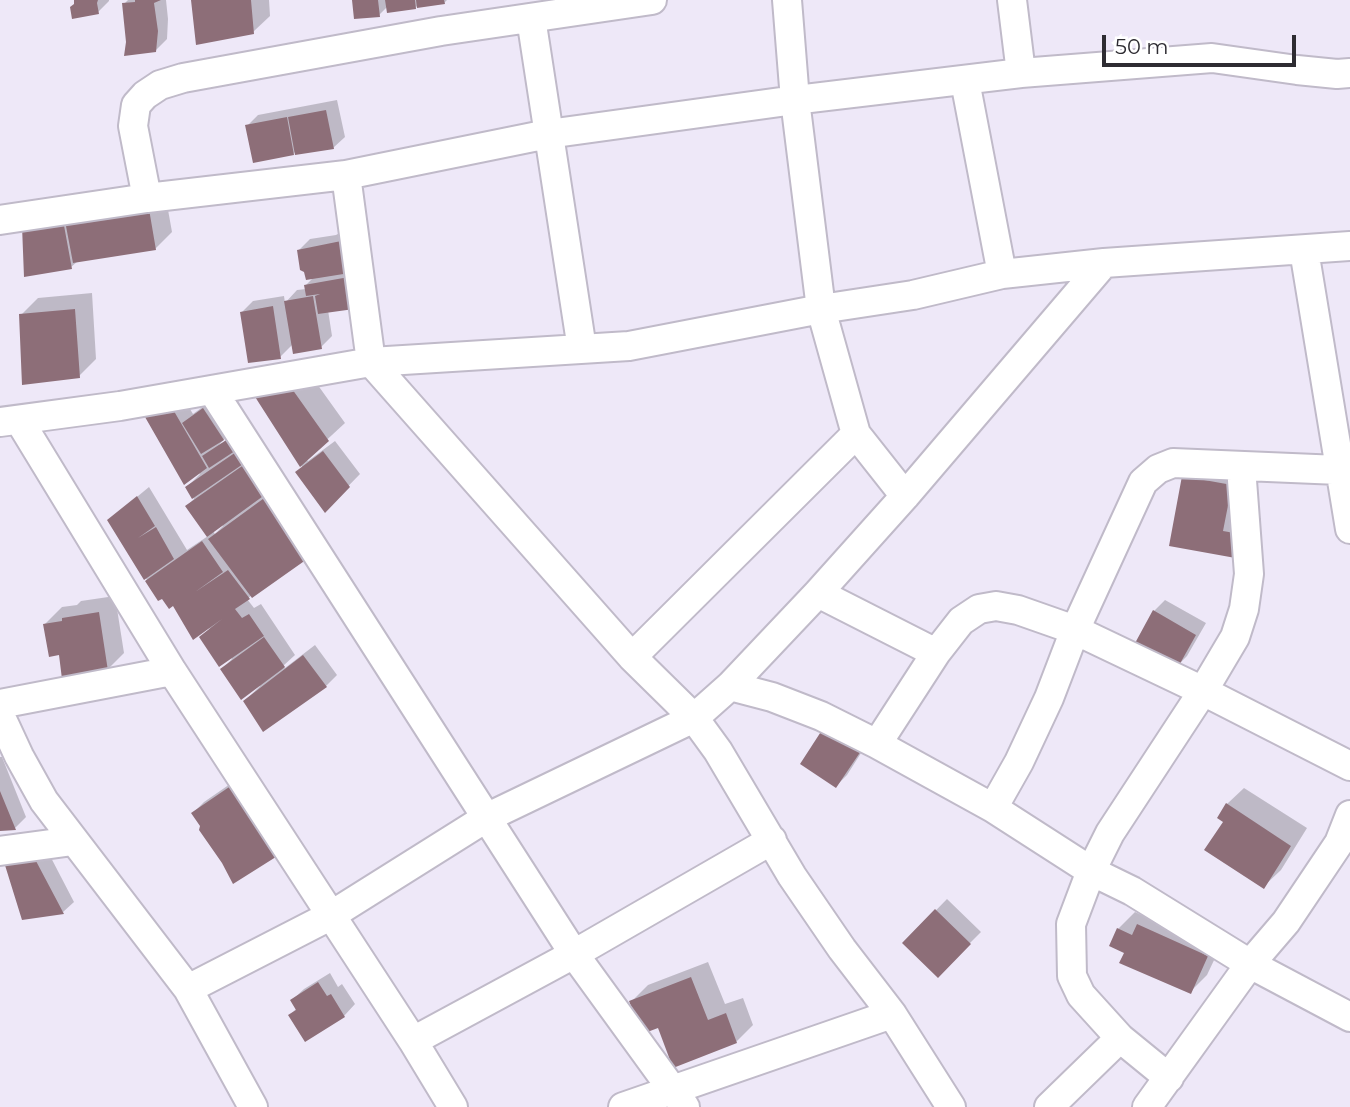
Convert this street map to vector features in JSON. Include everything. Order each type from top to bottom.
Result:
[{"type":"street","points":[[147,198],[133,126],[136,105],[160,85],[183,78],[417,35],[531,18],[560,7],[652,0]]},
{"type":"street","points":[[787,0],[795,100],[821,309],[856,434],[905,496]]},
{"type":"street","points":[[1012,0],[1021,73]]},
{"type":"street","points":[[531,18],[582,349]]},
{"type":"street","points":[[0,220],[147,198],[346,175],[548,134],[795,100],[1021,73],[1212,58],[1297,70],[1350,73]]},
{"type":"street","points":[[965,81],[1002,274]]},
{"type":"street","points":[[346,175],[371,362],[632,657],[694,718],[718,751],[792,876],[835,939],[892,1014],[951,1107]]},
{"type":"street","points":[[453,1107],[413,1041],[10,421],[371,362],[629,346],[821,309],[913,295],[1002,274],[1104,263],[1350,246]]},
{"type":"street","points":[[1304,250],[1350,529]]},
{"type":"street","points":[[188,989],[330,916],[486,818],[694,718],[730,686],[818,593],[905,496],[1104,263]]},
{"type":"street","points":[[212,390],[574,954],[679,1098]]},
{"type":"street","points":[[632,657],[856,434]]},
{"type":"street","points":[[993,808],[1029,740],[1075,630],[1143,482],[1158,469],[1173,463],[1339,470]]},
{"type":"street","points":[[1169,1078],[1121,1038],[1081,995],[1072,976],[1071,924],[1091,871],[1111,834],[1235,637],[1250,575],[1241,467]]},
{"type":"street","points":[[818,593],[936,653]]},
{"type":"street","points":[[877,744],[936,653],[961,621],[979,609],[996,606],[1018,610],[1075,630],[1350,766]]},
{"type":"street","points":[[0,704],[172,670]]},
{"type":"street","points":[[730,686],[772,697],[821,716],[877,744],[993,808],[1091,871],[1132,891],[1250,964],[1350,1017]]},
{"type":"street","points":[[0,715],[44,801],[188,989],[253,1107]]},
{"type":"street","points":[[1147,1107],[1250,964],[1344,846],[1350,815]]},
{"type":"street","points":[[413,1041],[574,954],[772,840]]},
{"type":"street","points":[[0,851],[73,841]]},
{"type":"street","points":[[623,1107],[679,1098],[892,1014]]},
{"type":"street","points":[[1049,1107],[1121,1038]]},
{"type":"building","points":[[74,0],[98,0],[99,14],[72,19],[70,7]]},
{"type":"building","points":[[161,0],[154,3],[158,31],[156,52],[124,56],[126,42],[122,3]]},
{"type":"building","points":[[191,0],[251,0],[254,34],[196,45]]},
{"type":"building","points":[[352,0],[378,0],[380,17],[354,19]]},
{"type":"building","points":[[385,0],[415,0],[416,9],[387,13]]},
{"type":"building","points":[[416,0],[444,0],[445,4],[417,8]]},
{"type":"building","points":[[326,110],[334,149],[295,155],[288,117]]},
{"type":"building","points":[[287,117],[294,155],[253,163],[245,125]]},
{"type":"building","points":[[149,209],[156,250],[73,263],[65,221]]},
{"type":"building","points":[[63,220],[72,269],[24,277],[22,226]]},
{"type":"building","points":[[351,239],[356,272],[306,280],[304,272],[300,270],[297,250]]},
{"type":"building","points":[[349,277],[354,309],[318,314],[315,296],[320,294],[306,296],[304,285]]},
{"type":"building","points":[[313,296],[322,349],[293,354],[284,301]]},
{"type":"building","points":[[273,306],[281,359],[248,363],[240,312]]},
{"type":"building","points":[[75,309],[80,378],[22,385],[19,314]]},
{"type":"building","points":[[285,379],[329,441],[300,467],[250,389]]},
{"type":"building","points":[[171,406],[207,468],[184,485],[141,410]]},
{"type":"building","points":[[203,408],[224,440],[201,454],[182,423]]},
{"type":"building","points":[[234,435],[241,447],[209,468],[202,456]]},
{"type":"building","points":[[239,450],[246,462],[192,499],[185,487]]},
{"type":"building","points":[[323,451],[350,487],[325,513],[295,472]]},
{"type":"building","points":[[245,464],[266,494],[207,537],[185,506]]},
{"type":"building","points":[[1182,476],[1232,485],[1223,531],[1246,535],[1241,559],[1169,546]]},
{"type":"building","points":[[137,496],[155,526],[138,538],[156,527],[174,559],[144,580],[107,520]]},
{"type":"building","points":[[267,496],[310,557],[252,598],[208,539]]},
{"type":"building","points":[[202,541],[223,572],[195,592],[228,570],[250,599],[235,609],[242,618],[249,614],[264,636],[219,667],[199,637],[222,619],[193,640],[173,606],[169,609],[162,599],[158,601],[145,581]]},
{"type":"building","points":[[1153,610],[1196,635],[1177,669],[1134,645]]},
{"type":"building","points":[[99,612],[108,671],[62,679],[59,655],[49,657],[43,624]]},
{"type":"building","points":[[264,637],[285,667],[241,700],[220,669]]},
{"type":"building","points":[[303,655],[327,687],[263,732],[243,701]]},
{"type":"building","points":[[824,727],[861,751],[836,788],[800,764]]},
{"type":"building","points":[[238,781],[279,855],[233,884],[191,813]]},
{"type":"building","points":[[0,791],[16,830],[0,831]]},
{"type":"building","points":[[1226,803],[1291,846],[1264,889],[1204,850],[1223,822],[1217,818]]},
{"type":"building","points":[[36,861],[64,914],[22,920],[4,862]]},
{"type":"building","points":[[935,909],[971,944],[938,978],[902,943]]},
{"type":"building","points":[[1137,924],[1208,956],[1191,994],[1119,963],[1124,953],[1109,946],[1117,928],[1132,935]]},
{"type":"building","points":[[691,977],[708,1020],[726,1013],[737,1043],[673,1068],[658,1028],[642,1034],[629,1001]]},
{"type":"building","points":[[318,982],[327,996],[331,994],[345,1017],[305,1042],[288,1015],[296,1010],[290,1000]]}]
